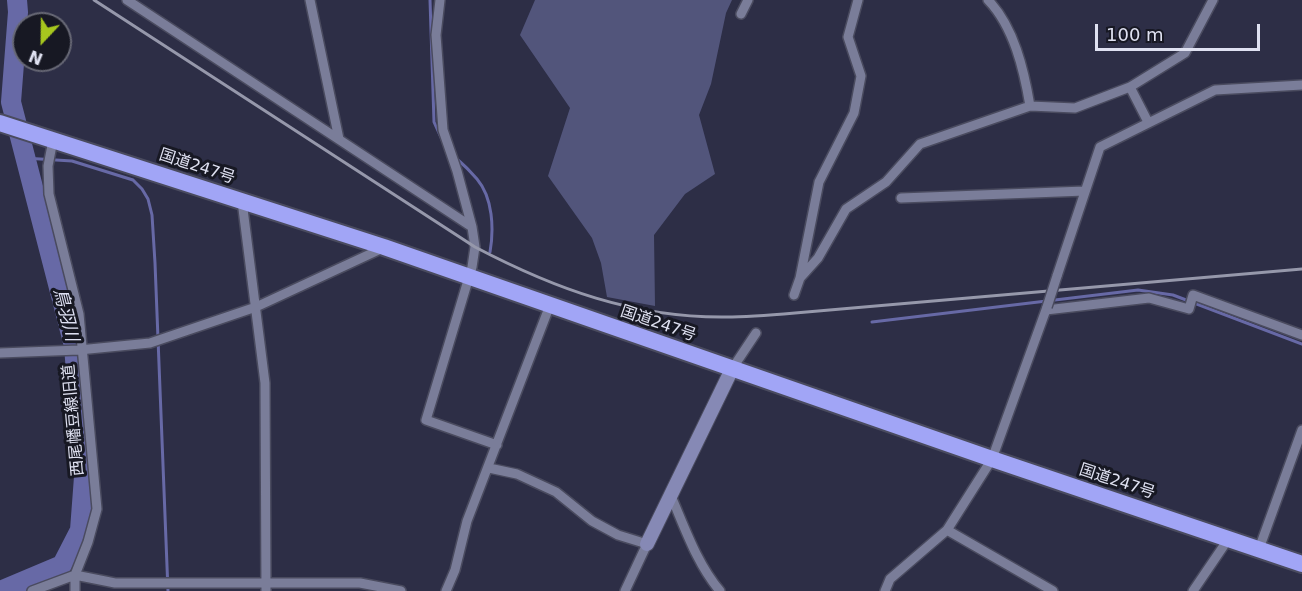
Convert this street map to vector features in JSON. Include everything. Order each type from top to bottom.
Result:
[{"type":"highway","name":"国道247号","points":[[2,124],[30,132],[52,146],[242,201],[384,247],[992,459],[1302,564]]},
{"type":"street","points":[[127,0],[472,227]]},
{"type":"street","points":[[310,0],[339,139]]},
{"type":"street","points":[[440,0],[436,35],[443,130],[457,171],[475,247],[472,267],[426,420],[497,445]]},
{"type":"street","points":[[741,14],[748,0]]},
{"type":"street","points":[[794,295],[800,278],[819,183],[854,113],[861,76],[848,37],[858,0]]},
{"type":"street","points":[[988,0],[1000,13],[1024,71],[1030,106]]},
{"type":"street","points":[[800,278],[818,258],[846,209],[886,182],[920,144],[1030,106],[1075,108],[1130,87],[1185,53],[1213,0]]},
{"type":"street","points":[[885,591],[890,579],[947,530],[992,459],[1046,309],[1100,147],[1215,90],[1302,85]]},
{"type":"street","points":[[1130,87],[1148,122]]},
{"type":"street","name":"西尾幡豆線旧道","points":[[52,146],[48,166],[49,194],[80,314],[77,350],[97,509],[88,542],[75,575],[75,591]]},
{"type":"street","points":[[901,198],[1085,191]]},
{"type":"street","points":[[242,201],[265,383],[266,587]]},
{"type":"street","points":[[0,353],[77,350],[150,343],[167,339],[256,307],[384,247]]},
{"type":"street","points":[[1046,309],[1149,298],[1189,309],[1193,295],[1302,335]]},
{"type":"street","points":[[446,591],[455,570],[467,521],[550,305]]},
{"type":"street","points":[[625,591],[732,369],[756,333]]},
{"type":"street","points":[[1259,549],[1302,430]]},
{"type":"street","points":[[489,468],[517,474],[556,492],[592,521],[618,535],[647,544]]},
{"type":"street","points":[[671,495],[700,561],[711,581],[720,591]]},
{"type":"street","points":[[947,530],[1053,591]]},
{"type":"street","points":[[1193,591],[1229,538]]},
{"type":"street","points":[[33,591],[75,575],[115,583],[266,587],[360,583],[401,591]]},
{"type":"shaded area","points":[[535,0],[732,0],[726,13],[711,84],[699,115],[715,174],[685,194],[654,235],[655,306],[607,297],[601,263],[592,238],[548,176],[570,108],[520,35]]},
{"type":"waterway","name":"鳥羽川","points":[[0,591],[62,565],[80,530],[84,477],[74,346],[11,102],[17,0]]},
{"type":"waterway","points":[[430,0],[434,122],[443,142]]},
{"type":"waterway","points":[[24,158],[72,161],[133,180],[148,199],[152,215],[155,263],[168,591]]},
{"type":"waterway","points":[[457,159],[477,179],[486,195],[492,224],[490,252]]},
{"type":"waterway","points":[[872,322],[1138,290],[1173,295],[1302,344]]},
{"type":"railway","points":[[94,0],[475,247],[565,288],[627,306],[692,316],[752,316],[1302,269]]}]
